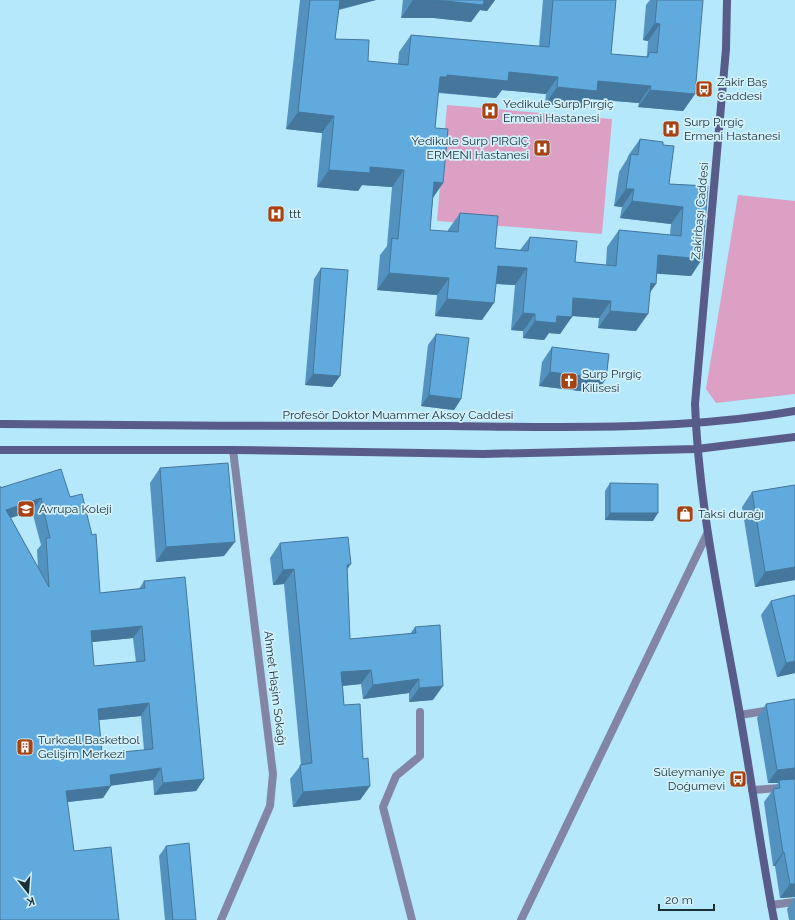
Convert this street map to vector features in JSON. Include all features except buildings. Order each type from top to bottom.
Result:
[{"type":"main road","name":"Zakirbaşı Caddesi","points":[[727,0],[726,49],[695,404],[697,449],[707,534],[740,715],[774,920]]},
{"type":"main road","name":"Profesör Doktor Muammer Aksoy Caddesi","points":[[0,424],[204,427],[587,427],[696,424],[795,411]]},
{"type":"main road","points":[[0,450],[233,450],[483,454],[697,449],[795,437]]},
{"type":"street","name":"Ahmet Haşim Sokağı","points":[[221,920],[270,806],[274,774],[233,450]]},
{"type":"street","points":[[521,920],[707,534]]},
{"type":"street","points":[[740,715],[779,708]]},
{"type":"street","points":[[412,920],[383,807],[396,776],[420,756],[420,712]]},
{"type":"street","points":[[752,790],[795,787]]},
{"type":"street","points":[[771,905],[795,902]]},
{"type":"shaded area","points":[[447,105],[612,119],[602,234],[437,221]]},
{"type":"shaded area","points":[[738,195],[795,201],[795,394],[716,403],[706,389]]},
{"type":"place","name":"Zakir Baş Caddesi","points":[[704,89]]},
{"type":"place","name":"Yedikule Surp Pırgiç Ermeni Hastanesi","points":[[490,111]]},
{"type":"place","name":"Surp Pırgiç Ermeni Hastanesi","points":[[671,129]]},
{"type":"place","name":"Yedikule Surp PIRGIÇ ERMENI Hastanesi","points":[[542,148]]},
{"type":"place","name":"ttt","points":[[276,214]]},
{"type":"place","name":"Surp Pırgiç Kilisesi","points":[[569,381]]},
{"type":"place","name":"Avrupa Koleji","points":[[26,509]]},
{"type":"place","name":"Taksi durağı","points":[[685,514]]},
{"type":"place","name":"Turkcell Basketbol Gelişim Merkezi","points":[[25,747]]},
{"type":"place","name":"Süleymaniye Doğumevi","points":[[738,779]]}]
